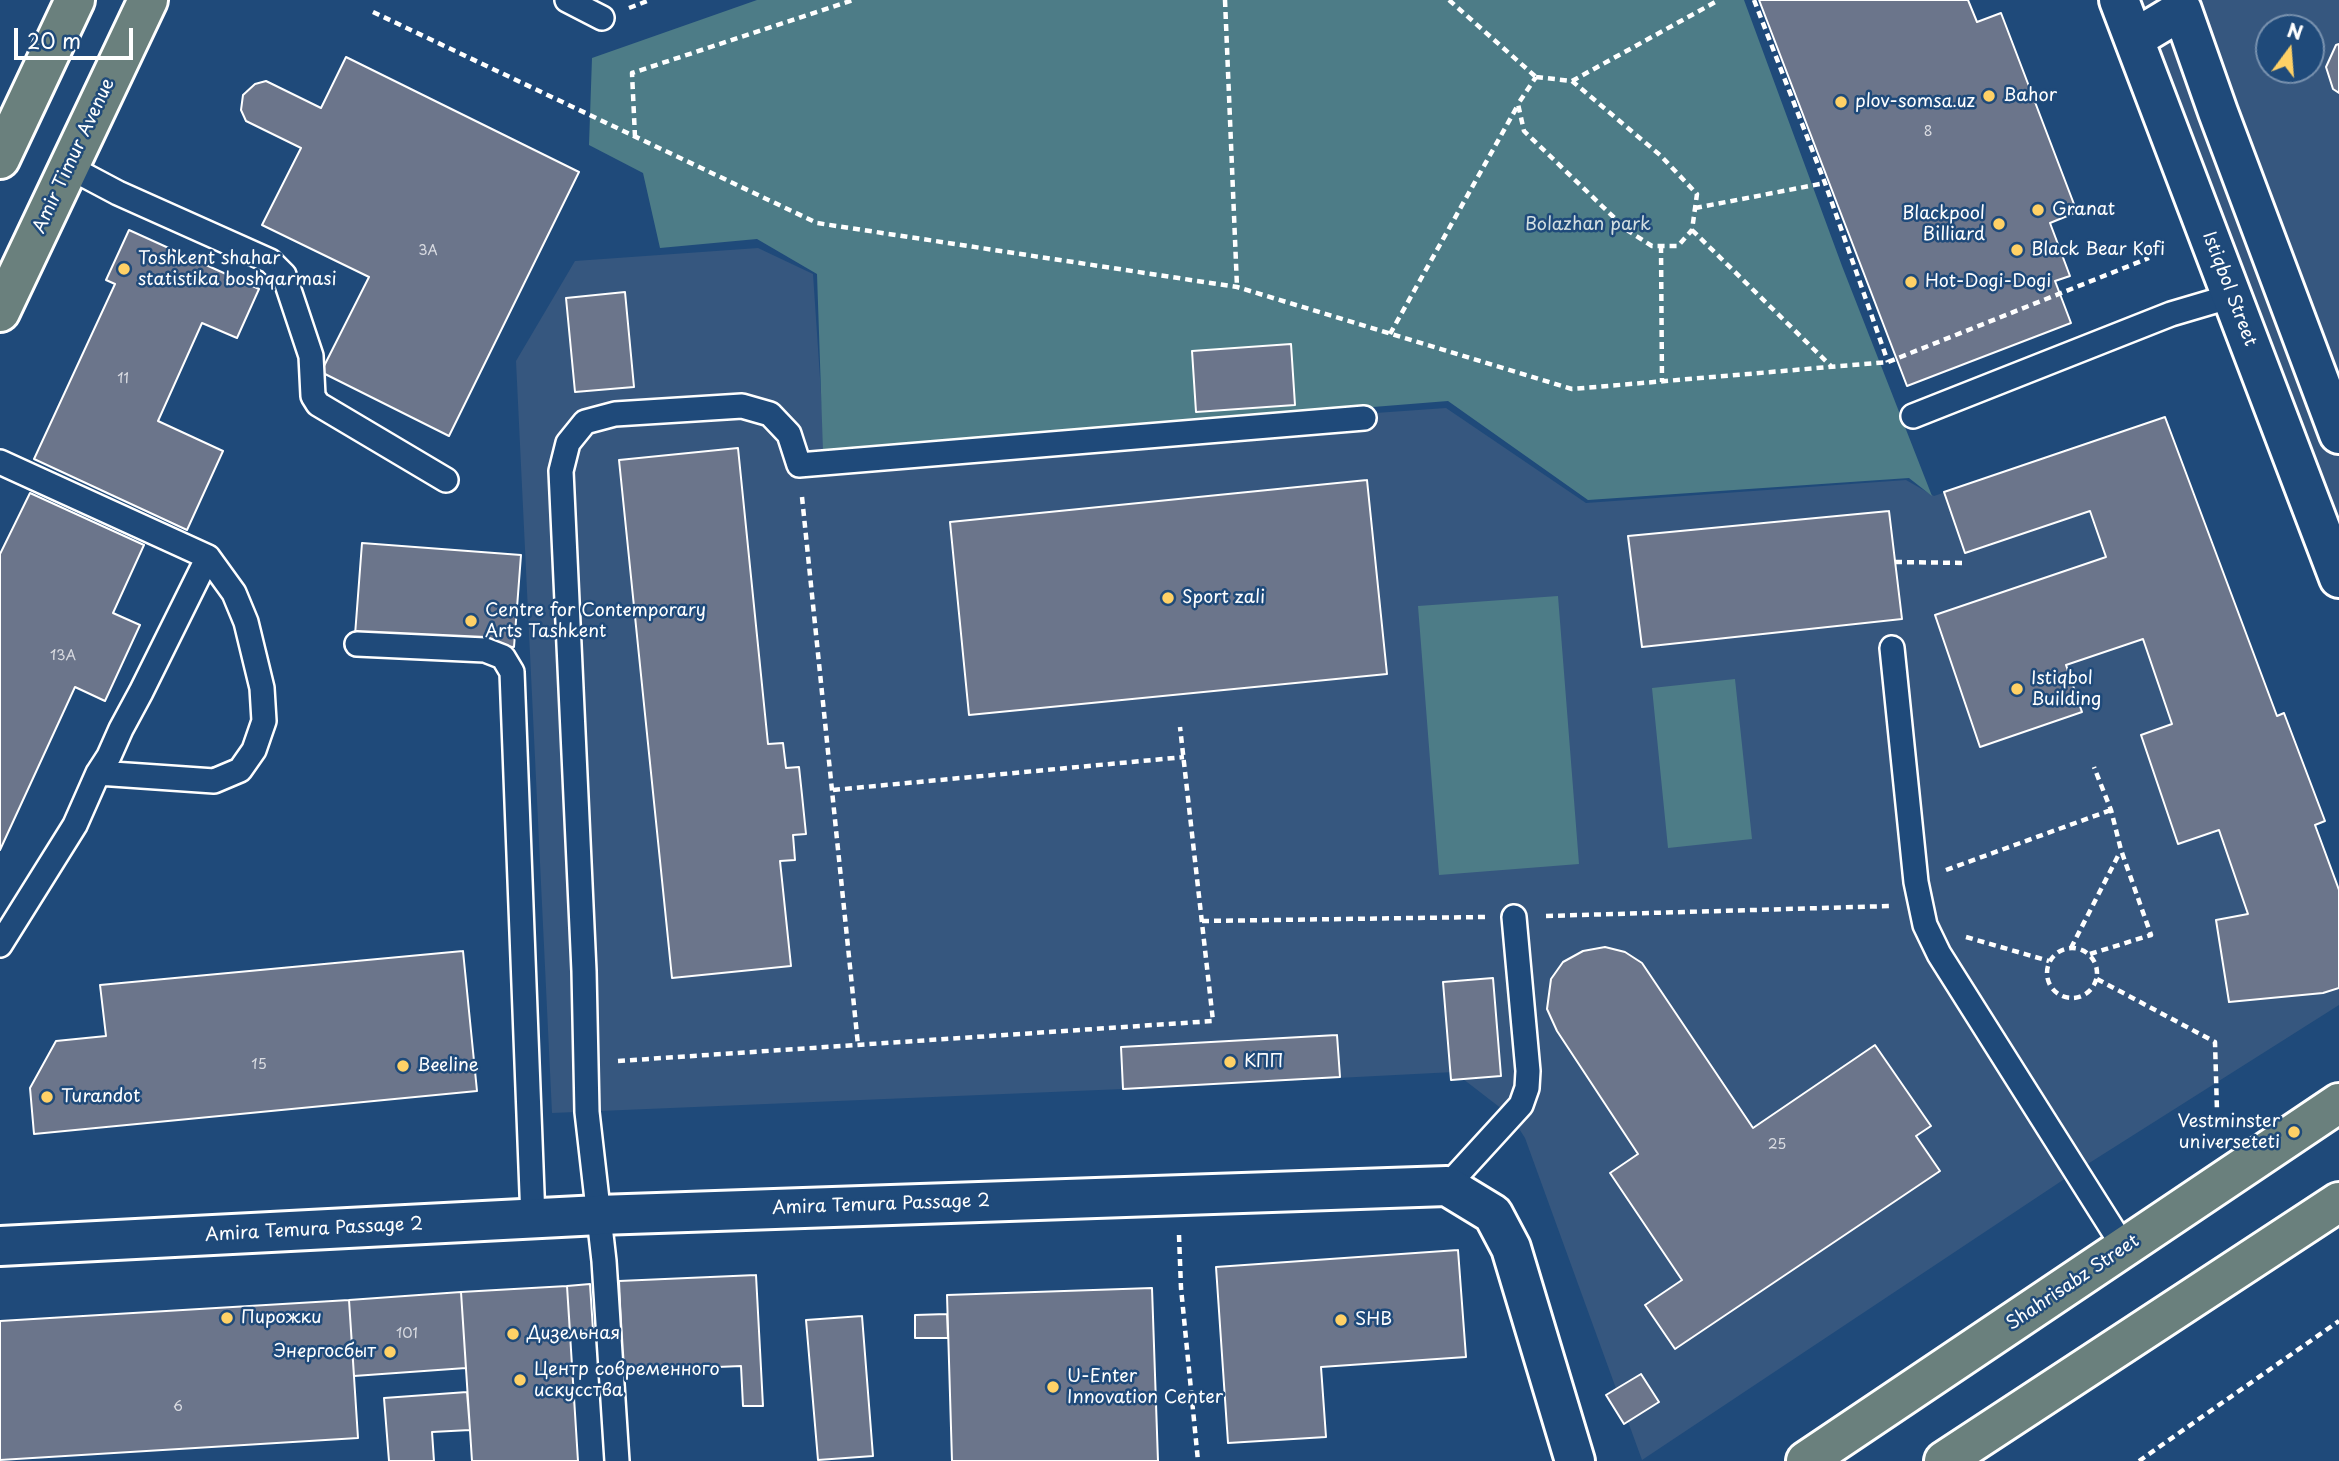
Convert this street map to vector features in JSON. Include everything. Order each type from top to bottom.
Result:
[{"type":"main road","points":[[0,159],[75,0]]},
{"type":"main road","name":"Amir Timur Avenue","points":[[0,312],[148,0]]},
{"type":"main road","name":"Shahrisabz Street","points":[[1806,1461],[2339,1103]]},
{"type":"main road","points":[[1944,1461],[2339,1202]]},
{"type":"street","name":"Istiqbol Street","points":[[2119,0],[2339,578]]},
{"type":"street","points":[[2134,39],[2189,5],[2218,113],[2339,434]]},
{"type":"street","points":[[1447,1186],[1493,1214],[1511,1248],[1575,1461]]},
{"type":"street","name":"Amira Temura Passage 2","points":[[0,1246],[598,1215],[1447,1186]]},
{"type":"lane","points":[[566,0],[602,18]]},
{"type":"lane","points":[[69,167],[118,193],[270,261],[284,275],[311,356],[313,396],[318,404],[446,480]]},
{"type":"lane","points":[[1913,416],[2171,314],[2232,296]]},
{"type":"lane","points":[[617,1461],[598,1215],[591,1159],[586,1063],[561,471],[568,443],[585,422],[615,414],[742,406],[770,414],[789,434],[799,465],[1364,418]]},
{"type":"lane","points":[[0,462],[208,557],[234,593],[246,622],[262,688],[264,721],[254,750],[240,770],[214,781],[98,773]]},
{"type":"lane","points":[[0,945],[75,825],[98,773],[109,757],[208,557]]},
{"type":"lane","points":[[357,645],[485,650],[503,657],[512,672],[533,1219]]},
{"type":"lane","points":[[1892,648],[1916,881],[1922,915],[1938,954],[2125,1249]]},
{"type":"lane","points":[[1447,1186],[1516,1110],[1527,1088],[1528,1072],[1514,917]]},
{"type":"path","points":[[635,136],[632,73],[853,0]]},
{"type":"path","points":[[1225,0],[1237,287]]},
{"type":"path","points":[[1449,0],[1536,77],[1572,81],[1660,156],[1697,194],[1692,230],[1678,246],[1652,246],[1627,230],[1524,131],[1518,104]]},
{"type":"path","points":[[1572,81],[1719,0]]},
{"type":"path","points":[[1754,0],[1825,183],[1888,362]]},
{"type":"path","points":[[373,12],[817,223],[1237,287],[1572,389],[1888,362],[2149,258]]},
{"type":"path","points":[[1390,334],[1518,104],[1536,77]]},
{"type":"path","points":[[1695,208],[1825,183]]},
{"type":"path","points":[[1692,230],[1832,367]]},
{"type":"path","points":[[1661,246],[1662,382]]},
{"type":"path","points":[[799,465],[858,1045]]},
{"type":"path","points":[[1895,562],[1965,563]]},
{"type":"path","points":[[586,1063],[1213,1020],[1180,727]]},
{"type":"path","points":[[832,790],[1184,757]]},
{"type":"path","points":[[2090,954],[2151,934],[2094,767]]},
{"type":"path","points":[[1916,881],[2110,810]]},
{"type":"path","points":[[2071,948],[2121,850]]},
{"type":"path","points":[[1202,920],[1922,915],[2049,961]]},
{"type":"path","points":[[2071,948],[2083,949],[2095,962],[2097,979],[2090,992],[2082,997],[2062,997],[2055,992],[2047,976],[2049,961],[2055,954],[2071,948]]},
{"type":"path","points":[[2097,979],[2215,1042],[2217,1111]]},
{"type":"path","points":[[1179,1235],[1181,1288],[1198,1461]]},
{"type":"path","points":[[2139,1461],[2339,1321]]},
{"type":"shaded area","points":[[2119,0],[2339,0],[2339,578]]},
{"type":"shaded area","points":[[758,248],[813,274],[825,452],[1446,408],[1586,503],[1906,480],[1934,496],[2165,417],[2277,715],[2284,713],[2325,821],[2315,826],[2339,890],[2339,1005],[2075,1172],[1642,1460],[1525,1138],[1511,1116],[1454,1072],[552,1113],[516,361],[575,261]]},
{"type":"green space","name":"Bolazhan park","points":[[757,0],[1744,0],[1842,266],[1932,496],[1909,478],[1588,500],[1448,401],[823,451],[817,274],[757,239],[660,248],[643,173],[589,145],[592,58]]},
{"type":"green space","points":[[1558,596],[1579,864],[1439,875],[1418,606]]},
{"type":"green space","points":[[1735,679],[1752,839],[1668,848],[1652,688]]},
{"type":"building","points":[[1759,0],[1968,0],[1977,22],[2001,13],[2077,212],[2050,223],[2070,276],[2055,281],[2071,323],[1907,386]]},
{"type":"building","points":[[2339,44],[2339,93],[2333,89],[2326,67],[2336,45]]},
{"type":"building","points":[[346,57],[579,172],[449,436],[321,372],[369,277],[262,225],[301,148],[246,121],[241,110],[243,95],[255,84],[266,81],[321,108]]},
{"type":"building","points":[[129,230],[259,289],[237,338],[202,323],[158,421],[223,451],[187,530],[34,459],[115,284],[106,280]]},
{"type":"building","points":[[625,292],[634,387],[575,392],[566,298]]},
{"type":"building","points":[[1291,344],[1295,405],[1196,412],[1192,351]]},
{"type":"building","name":"Istiqbol Building","points":[[2165,417],[2277,716],[2284,713],[2325,821],[2315,825],[2339,890],[2339,988],[2323,993],[2229,1002],[2216,920],[2248,914],[2219,830],[2178,844],[2141,735],[2172,724],[2143,639],[2066,665],[2082,712],[1980,747],[1935,615],[2106,557],[2090,511],[1965,553],[1944,492]]},
{"type":"building","points":[[738,448],[768,744],[783,743],[786,768],[799,767],[806,834],[793,835],[795,860],[780,861],[791,966],[672,978],[619,460]]},
{"type":"building","name":"Sport zali","points":[[1367,480],[1387,674],[969,715],[950,522]]},
{"type":"building","points":[[30,493],[144,545],[113,613],[140,625],[105,701],[75,687],[0,850],[0,554]]},
{"type":"building","points":[[1889,511],[1902,619],[1642,647],[1628,536]]},
{"type":"building","points":[[362,543],[521,555],[514,647],[355,635]]},
{"type":"building","points":[[1605,947],[1625,952],[1642,963],[1753,1128],[1875,1045],[1931,1126],[1916,1136],[1940,1171],[1675,1349],[1645,1305],[1682,1280],[1610,1173],[1638,1154],[1557,1031],[1547,1009],[1551,979],[1563,962],[1583,951]]},
{"type":"building","points":[[463,951],[477,1091],[34,1134],[30,1088],[56,1041],[106,1036],[100,985]]},
{"type":"building","points":[[1493,978],[1501,1076],[1451,1080],[1443,982]]},
{"type":"building","name":"КПП","points":[[1337,1035],[1340,1077],[1123,1089],[1121,1047]]},
{"type":"building","name":"SHB","points":[[1458,1250],[1466,1357],[1321,1367],[1326,1437],[1228,1443],[1216,1267]]},
{"type":"building","points":[[756,1275],[763,1406],[743,1406],[741,1366],[623,1371],[619,1281]]},
{"type":"building","points":[[590,1284],[593,1330],[570,1332],[567,1286]]},
{"type":"building","name":"Центр современного искусства","points":[[567,1286],[578,1461],[472,1461],[461,1292]]},
{"type":"building","name":"U-Enter Innovation Center","points":[[1152,1288],[1158,1461],[952,1461],[947,1295]]},
{"type":"building","points":[[461,1292],[466,1368],[354,1376],[349,1300]]},
{"type":"building","points":[[349,1300],[358,1438],[0,1460],[0,1321]]},
{"type":"building","points":[[947,1314],[948,1338],[915,1338],[915,1315]]},
{"type":"building","points":[[862,1316],[873,1456],[818,1460],[806,1320]]},
{"type":"building","points":[[1641,1374],[1659,1402],[1624,1424],[1606,1395]]},
{"type":"building","points":[[467,1392],[470,1430],[432,1432],[434,1461],[389,1461],[384,1398]]},
{"type":"place","name":"Bahor","points":[[1989,96]]},
{"type":"place","name":"plov-somsa.uz","points":[[1841,102]]},
{"type":"place","name":"Granat","points":[[2038,210]]},
{"type":"place","name":"Blackpool Billiard","points":[[1999,224]]},
{"type":"place","name":"Black Bear Kofi","points":[[2017,250]]},
{"type":"place","name":"Toshkent shahar statistika boshqarmasi","points":[[124,269]]},
{"type":"place","name":"Hot-Dogi-Dogi","points":[[1911,282]]},
{"type":"place","name":"Sport zali","points":[[1168,598]]},
{"type":"place","name":"Centre for Contemporary Arts Tashkent","points":[[471,621]]},
{"type":"place","name":"Istiqbol Building","points":[[2017,689]]},
{"type":"place","name":"КПП","points":[[1230,1062]]},
{"type":"place","name":"Beeline","points":[[403,1066]]},
{"type":"place","name":"Turandot","points":[[47,1097]]},
{"type":"place","name":"Vestminster universeteti","points":[[2294,1132]]},
{"type":"place","name":"Пирожки","points":[[227,1318]]},
{"type":"place","name":"SHB","points":[[1341,1320]]},
{"type":"place","name":"Дизельная","points":[[513,1334]]},
{"type":"place","name":"Энергосбыт","points":[[390,1352]]},
{"type":"place","name":"Центр современного искусства","points":[[520,1380]]},
{"type":"place","name":"U-Enter Innovation Center","points":[[1053,1387]]}]
